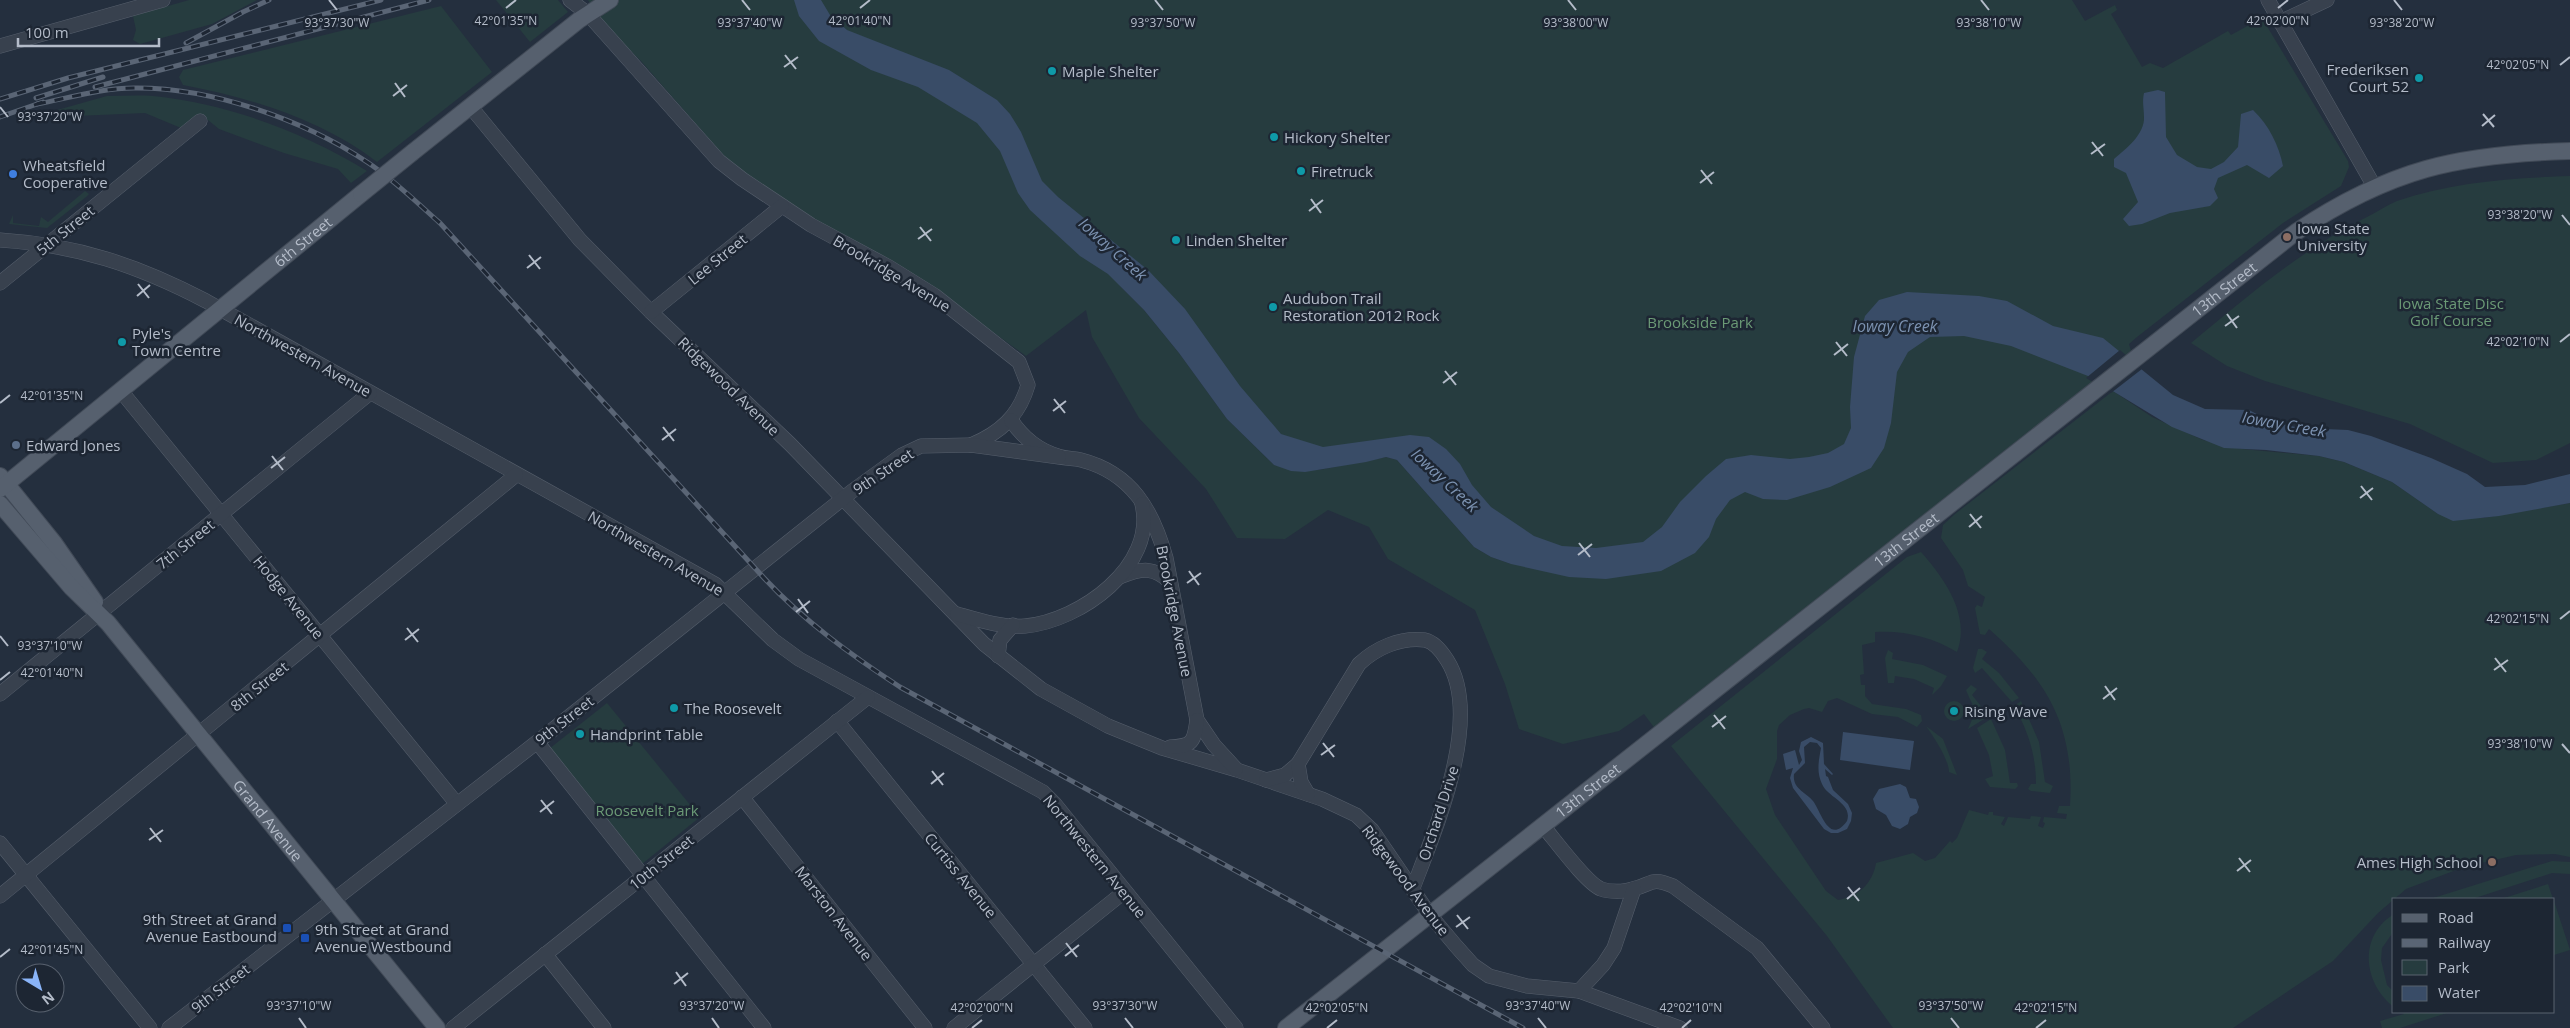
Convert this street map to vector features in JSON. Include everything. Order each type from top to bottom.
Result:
[{"type":"main road","name":"6th Street","points":[[2,483],[121,391],[470,106],[586,7],[610,0]]},
{"type":"main road","name":"13th Street","points":[[1286,1028],[2296,232],[2349,198],[2374,186],[2438,164],[2514,152],[2570,151]]},
{"type":"main road","name":"Grand Avenue","points":[[2,483],[81,580],[95,600],[100,613],[198,736],[437,1028]]},
{"type":"main road","name":"Grand Avenue","points":[[0,504],[65,581],[88,606],[100,613]]},
{"type":"street","points":[[0,46],[139,3],[163,0]]},
{"type":"street","name":"Brookridge Avenue","points":[[570,0],[586,7],[718,161],[782,206],[934,295],[1019,362],[1028,385],[1019,409],[1011,420],[1022,436],[1036,447],[1059,457],[1081,460],[1104,469],[1124,482],[1148,509],[1159,533],[1197,720],[1195,737],[1191,742],[1185,746],[1162,748]]},
{"type":"street","points":[[2268,0],[2374,186]]},
{"type":"street","points":[[2280,22],[2327,0]]},
{"type":"street","name":"Ridgewood Avenue","points":[[470,106],[580,240],[651,312],[790,444],[998,656],[1041,688],[1108,726],[1162,748],[1237,770],[1308,794],[1356,815],[1372,830],[1430,915],[1473,965],[1490,976],[1526,986],[1579,991],[1680,1028]]},
{"type":"street","name":"5th Street","points":[[0,283],[200,121]]},
{"type":"street","name":"Lee Street","points":[[651,312],[782,206]]},
{"type":"street","name":"Northwestern Avenue","points":[[0,240],[66,247],[134,268],[220,309],[715,584],[726,592],[773,640],[799,659],[1043,792],[1054,803],[1124,892],[1236,1028]]},
{"type":"street","name":"Hodge Avenue","points":[[121,391],[457,804]]},
{"type":"street","name":"7th Street","points":[[0,694],[370,393]]},
{"type":"street","name":"9th Street","points":[[971,445],[985,439],[1011,420]]},
{"type":"street","name":"9th Street","points":[[169,1028],[536,742],[843,498],[902,455],[921,446],[971,445],[1059,457]]},
{"type":"street","name":"8th Street","points":[[0,896],[516,475]]},
{"type":"street","points":[[957,614],[1024,626],[1052,620],[1068,613],[1101,593],[1121,576],[1138,553],[1143,533],[1144,514],[1140,499]]},
{"type":"street","points":[[1121,576],[1139,568],[1151,569],[1161,574],[1170,582]]},
{"type":"street","points":[[998,656],[1003,634],[1013,625]]},
{"type":"street","name":"Orchard Drive","points":[[1266,780],[1285,775],[1298,764],[1351,674],[1372,652],[1405,640],[1428,641],[1443,654],[1455,676],[1458,691],[1459,737],[1455,765],[1413,888]]},
{"type":"street","name":"10th Street","points":[[453,1028],[868,697]]},
{"type":"street","name":"Brookridge Avenue","points":[[1197,720],[1214,746],[1237,770]]},
{"type":"street","name":"Curtiss Avenue","points":[[838,721],[1085,1028]]},
{"type":"street","points":[[536,742],[764,1028]]},
{"type":"street","points":[[1298,764],[1301,782],[1308,794]]},
{"type":"street","name":"Marston Avenue","points":[[742,797],[925,1028]]},
{"type":"street","points":[[1543,826],[1585,876],[1601,889],[1621,891],[1634,889],[1650,881],[1661,881],[1673,886],[1737,931],[1771,964],[1823,1028]]},
{"type":"street","points":[[0,843],[150,1028]]},
{"type":"street","points":[[1579,991],[1603,965],[1614,948],[1634,889]]},
{"type":"street","points":[[954,1028],[1124,892]]},
{"type":"street","points":[[545,954],[604,1028]]},
{"type":"green space","points":[[189,0],[257,0],[212,24],[140,44],[133,40],[136,30],[133,16]]},
{"type":"green space","points":[[496,0],[558,0],[568,12],[530,42]]},
{"type":"green space","name":"Brookside Park","points":[[588,0],[2072,0],[2085,21],[2115,5],[2117,10],[2111,14],[2142,67],[2150,63],[2163,68],[2228,31],[2231,35],[2262,18],[2348,161],[2349,167],[2341,186],[2283,223],[2137,337],[2129,344],[2131,351],[1656,730],[1644,714],[1619,731],[1563,744],[1519,729],[1505,684],[1475,610],[1388,559],[1369,527],[1328,510],[1285,539],[1237,538],[1206,489],[1139,418],[1092,337],[1086,310],[1026,356],[937,292],[814,220],[746,174],[723,155],[641,61],[604,25]],"holes":[[[1119,285],[1193,349],[1264,438],[1314,460],[1413,449],[1511,564],[1491,557],[1474,547],[1397,460],[1386,457],[1319,470],[1274,465],[1227,419],[1179,353],[1144,310]]]},
{"type":"green space","points":[[441,6],[492,72],[377,162],[333,134],[309,122],[234,96],[183,85],[179,77],[183,70]]},
{"type":"green space","points":[[107,96],[153,96],[209,105],[237,113],[264,121],[317,144],[367,171],[351,183],[338,169],[284,153],[219,129],[208,120],[192,120],[181,128],[145,113],[53,117],[50,112]]},
{"type":"green space","name":"Iowa State Disc Golf Course","points":[[2570,176],[2570,443],[2536,460],[2493,463],[2410,424],[2265,381],[2227,366],[2191,343],[2254,291],[2298,259],[2343,230],[2397,201],[2461,185],[2526,178]]},
{"type":"green space","points":[[85,191],[89,194],[47,228],[9,224],[13,215],[13,223],[39,226],[41,217],[48,222]]},
{"type":"green space","points":[[2113,391],[2152,417],[2203,440],[2242,449],[2319,456],[2344,462],[2392,482],[2438,514],[2483,518],[2570,503],[2570,857],[2555,854],[2516,855],[2464,867],[2406,889],[2396,898],[2392,898],[2392,901],[2378,913],[2333,961],[2233,1028],[1893,1028],[1827,936],[1671,746],[1907,557],[1921,552],[1946,585],[1958,611],[1961,624],[1957,652],[1938,642],[1907,633],[1875,632],[1875,642],[1862,645],[1864,674],[1860,675],[1861,685],[1865,685],[1865,696],[1872,704],[1906,709],[1921,715],[1922,721],[1917,727],[1898,717],[1872,714],[1837,698],[1828,701],[1822,712],[1809,708],[1790,715],[1779,725],[1777,731],[1777,759],[1766,789],[1775,815],[1826,891],[1838,900],[1852,896],[1863,888],[1872,877],[1876,863],[1913,853],[1925,861],[1935,858],[1950,841],[1952,843],[1957,838],[1969,810],[1988,815],[1989,812],[1993,812],[1993,815],[2005,817],[2001,824],[2004,826],[2008,817],[2030,819],[2031,816],[2041,817],[2038,826],[2043,828],[2045,823],[2043,822],[2044,817],[2066,819],[2067,814],[2057,813],[2059,806],[2070,806],[2068,752],[2054,707],[2042,687],[2010,648],[1989,629],[1985,635],[1980,634],[1975,608],[1977,605],[1982,607],[1985,597],[1968,586],[1963,570],[1941,538],[1943,525]]},
{"type":"green space","points":[[1978,649],[1987,652],[1982,659],[1999,673],[2019,698],[2012,702],[1982,668],[1975,673],[1973,668]]},
{"type":"green space","points":[[1888,650],[1893,653],[1892,659],[1923,665],[1947,676],[1932,695],[1934,688],[1914,679],[1895,676],[1894,683],[1888,683],[1885,658]]},
{"type":"green space","points":[[1971,685],[1977,689],[1972,695],[1989,716],[1968,729],[1974,712],[1966,690]]},
{"type":"green space","points":[[1954,701],[1961,704],[1964,711],[1961,718],[1954,721],[1947,718],[1944,711],[1947,704]]},
{"type":"green space","points":[[2021,701],[2039,742],[2045,782],[2053,786],[2050,793],[2028,789],[2031,784],[2036,784],[2036,773],[2030,744],[2014,706]]},
{"type":"green space","name":"Roosevelt Park","points":[[607,703],[700,817],[642,864],[549,749]]},
{"type":"green space","points":[[1991,719],[2005,750],[2010,783],[2017,783],[2018,786],[2015,789],[1990,787],[1985,779],[1993,776],[1989,755],[1977,728]]},
{"type":"green space","points":[[1926,726],[1943,739],[1957,775],[1949,772],[1944,755]]},
{"type":"green space","points":[[2552,861],[2570,862],[2570,874],[2552,873],[2475,898],[2433,898]]},
{"type":"green space","points":[[2548,884],[2553,898],[2504,898]]},
{"type":"green space","points":[[2555,904],[2570,950],[2555,955]]},
{"type":"green space","points":[[2392,916],[2392,934],[2382,948],[2381,960],[2387,985],[2392,990],[2392,1005],[2376,985],[2371,973],[2369,960],[2374,934],[2382,923]]},
{"type":"green space","points":[[2402,1013],[2447,1013],[2400,1028],[2382,1028],[2380,1021],[2404,1014]]},
{"type":"water","name":"Ioway Creek","points":[[794,0],[821,0],[830,15],[847,30],[949,70],[997,100],[1010,114],[1021,132],[1042,181],[1058,197],[1148,270],[1185,309],[1240,386],[1281,434],[1323,447],[1410,435],[1429,437],[1446,449],[1460,464],[1472,485],[1491,507],[1534,536],[1562,546],[1596,548],[1643,542],[1662,527],[1680,502],[1726,459],[1751,455],[1790,459],[1809,457],[1828,453],[1844,444],[1851,428],[1850,407],[1854,357],[1865,316],[1879,300],[1907,292],[1979,296],[2007,301],[2053,326],[2103,338],[2173,395],[2205,409],[2249,410],[2272,422],[2301,428],[2348,430],[2371,436],[2431,458],[2467,474],[2485,487],[2525,485],[2570,474],[2570,503],[2499,516],[2453,521],[2438,514],[2392,482],[2344,462],[2319,456],[2266,450],[2224,448],[2172,427],[2088,376],[2011,346],[1964,336],[1930,337],[1908,352],[1897,372],[1891,423],[1884,448],[1871,468],[1830,487],[1787,500],[1763,499],[1745,492],[1730,500],[1716,519],[1709,537],[1695,553],[1661,571],[1606,579],[1569,577],[1511,564],[1491,557],[1474,547],[1397,460],[1386,457],[1305,472],[1291,471],[1274,465],[1227,419],[1179,353],[1144,310],[1108,274],[1080,256],[1030,210],[1018,193],[1000,151],[977,123],[918,87],[871,70],[819,41],[799,16]]},
{"type":"water","points":[[2158,90],[2165,92],[2166,137],[2177,155],[2197,167],[2211,169],[2224,162],[2238,147],[2241,114],[2253,110],[2264,122],[2272,136],[2283,166],[2269,178],[2247,165],[2218,178],[2214,189],[2218,198],[2210,206],[2170,213],[2142,224],[2129,226],[2123,219],[2138,202],[2126,173],[2114,167],[2114,159],[2134,141],[2141,129],[2144,117],[2144,93]]},
{"type":"water","points":[[1843,732],[1914,741],[1910,770],[1840,760]]},
{"type":"water","points":[[1811,737],[1823,743],[1824,764],[1833,774],[1825,769],[1826,776],[1833,790],[1848,804],[1852,813],[1847,829],[1838,833],[1831,833],[1824,829],[1793,788],[1790,778],[1793,768],[1786,770],[1783,754],[1795,750],[1799,765],[1802,760],[1799,751],[1801,742]],"holes":[[[1810,742],[1817,743],[1821,748],[1819,770],[1822,784],[1843,805],[1848,815],[1847,821],[1841,828],[1835,830],[1826,824],[1813,801],[1797,787],[1794,779],[1794,774],[1805,763],[1804,747]]]},
{"type":"water","points":[[1900,784],[1906,787],[1910,798],[1916,799],[1919,807],[1917,813],[1910,817],[1908,824],[1900,829],[1892,826],[1886,815],[1876,809],[1873,799],[1879,789]]},
{"type":"pier","points":[[2120,350],[2142,369],[2111,393],[2086,378]]},
{"type":"railway","points":[[186,43],[269,0]]},
{"type":"railway","points":[[0,99],[68,78],[381,0]]},
{"type":"railway","points":[[95,87],[429,0]]},
{"type":"railway","points":[[36,98],[103,77]]},
{"type":"railway","points":[[37,104],[122,88],[164,89],[194,93],[256,109],[286,120],[315,133],[367,162],[395,183],[440,223],[779,594],[846,650],[900,687],[1523,1028]]},
{"type":"railway","points":[[0,117],[43,102]]},
{"type":"place","name":"Maple Shelter","points":[[1052,71]]},
{"type":"place","name":"Frederiksen Court 52","points":[[2419,78]]},
{"type":"place","name":"Hickory Shelter","points":[[1274,137]]},
{"type":"place","name":"Firetruck","points":[[1301,171]]},
{"type":"place","name":"Wheatsfield Cooperative","points":[[13,174]]},
{"type":"place","name":"Iowa State University","points":[[2287,237]]},
{"type":"place","name":"Linden Shelter","points":[[1176,240]]},
{"type":"place","name":"Audubon Trail Restoration 2012 Rock","points":[[1273,307]]},
{"type":"place","name":"Pyle's Town Centre","points":[[122,342]]},
{"type":"place","name":"Edward Jones","points":[[16,445]]},
{"type":"place","name":"The Roosevelt","points":[[674,708]]},
{"type":"place","name":"Rising Wave","points":[[1954,711]]},
{"type":"place","name":"Handprint Table","points":[[580,734]]},
{"type":"place","name":"Ames High School","points":[[2492,862]]},
{"type":"place","name":"9th Street at Grand Avenue Eastbound","points":[[287,928]]},
{"type":"place","name":"9th Street at Grand Avenue Westbound","points":[[305,938]]}]
